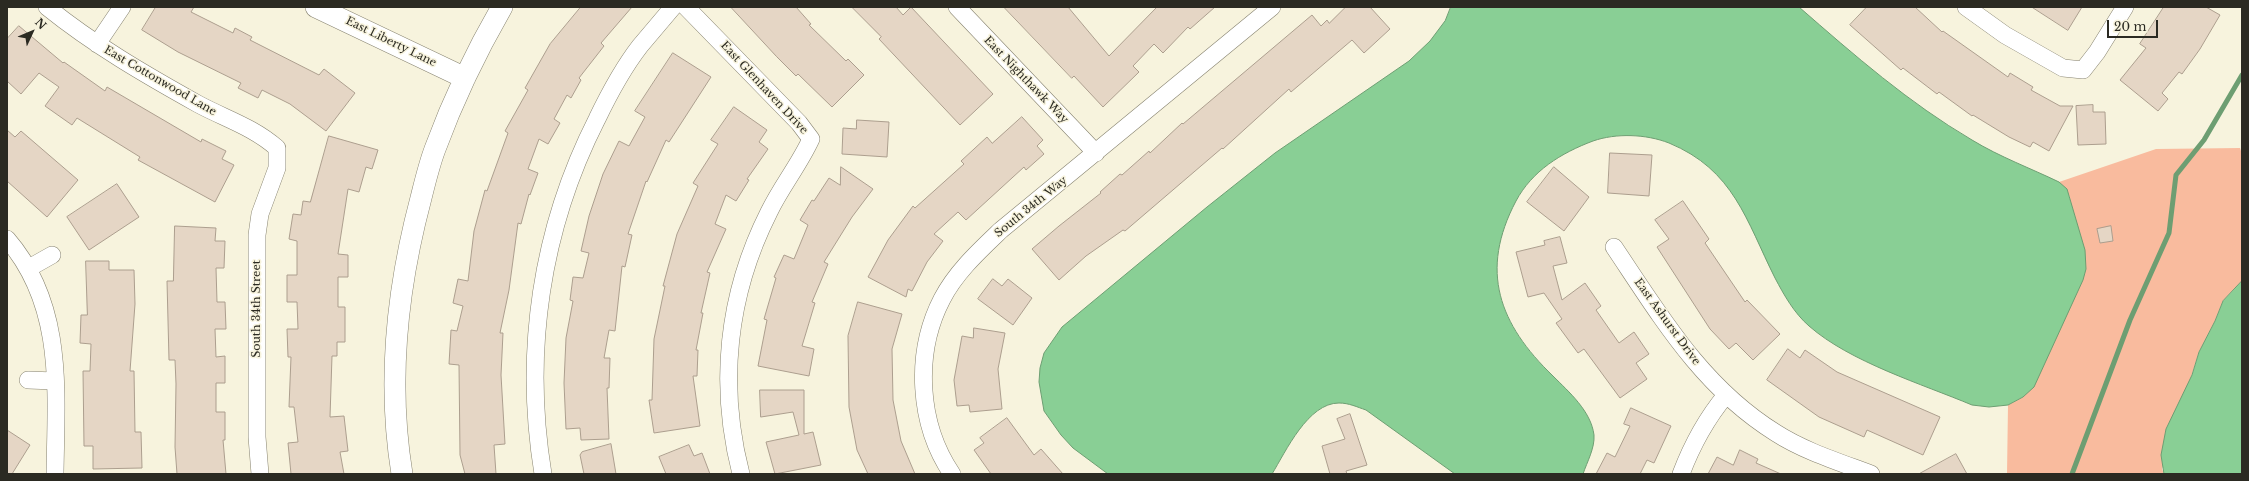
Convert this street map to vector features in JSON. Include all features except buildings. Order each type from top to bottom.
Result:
[{"type":"street","name":"East Cottonwood Lane","points":[[47,7],[97,44],[216,113],[260,133],[277,148]]},
{"type":"street","points":[[97,44],[122,7]]},
{"type":"street","name":"East Liberty Lane","points":[[316,7],[343,12],[465,78]]},
{"type":"street","points":[[402,474],[398,453],[394,380],[399,306],[412,230],[434,150],[465,78],[502,7]]},
{"type":"street","points":[[543,474],[538,446],[535,378],[537,319],[553,229],[571,178],[608,97],[639,47],[673,7]]},
{"type":"street","name":"East Glenhaven Drive","points":[[686,7],[799,123],[811,139],[803,158],[783,185],[768,212],[753,247],[733,313],[727,379],[731,430],[741,474]]},
{"type":"street","name":"East Nighthawk Way","points":[[957,7],[1096,153]]},
{"type":"street","name":"South 34th Way","points":[[952,474],[934,438],[926,408],[922,369],[930,328],[942,299],[958,275],[978,252],[1272,7]]},
{"type":"street","points":[[1966,7],[2005,36],[2063,68],[2083,70],[2097,52],[2125,7]]},
{"type":"street","name":"South 34th Street","points":[[260,474],[257,437],[257,235],[260,214],[277,168],[277,148]]},
{"type":"street","points":[[7,239],[29,268],[49,324],[56,364],[55,474]]},
{"type":"street","name":"East Ashurst Drive","points":[[1614,247],[1694,363],[1747,414],[1777,434],[1808,449],[1871,474]]},
{"type":"street","points":[[29,268],[52,255]]},
{"type":"street","points":[[28,380],[55,381]]},
{"type":"street","points":[[1681,474],[1703,426],[1726,395]]},
{"type":"shaded area","points":[[1451,7],[1799,7],[1882,78],[1949,126],[2004,157],[2059,182],[2067,189],[2085,250],[2086,269],[2083,280],[2034,387],[2023,397],[2008,405],[1989,407],[1972,405],[1887,371],[1845,351],[1809,326],[1794,310],[1775,278],[1736,199],[1709,167],[1691,154],[1669,143],[1641,136],[1621,136],[1602,138],[1581,146],[1559,157],[1539,172],[1530,181],[1516,201],[1505,226],[1499,251],[1497,273],[1500,295],[1508,316],[1519,337],[1534,356],[1572,395],[1589,418],[1594,440],[1583,474],[1455,474],[1366,410],[1343,403],[1328,405],[1317,411],[1308,419],[1291,441],[1272,474],[1108,474],[1073,448],[1061,435],[1044,411],[1039,382],[1040,368],[1044,353],[1062,327],[1275,153],[1409,61],[1430,41],[1445,21]]},
{"type":"shaded area","points":[[2240,148],[2242,154],[2242,281],[2223,301],[2215,321],[2199,352],[2162,469],[2164,474],[2007,474],[2008,405],[2023,397],[2070,197],[2059,182],[2156,149]]},
{"type":"shaded area","points":[[2242,281],[2242,474],[2164,474],[2161,455],[2166,429],[2192,375],[2199,352],[2215,321],[2223,301]]},
{"type":"waterway","points":[[2072,474],[2130,320],[2169,233],[2176,175],[2204,140],[2242,75]]}]
